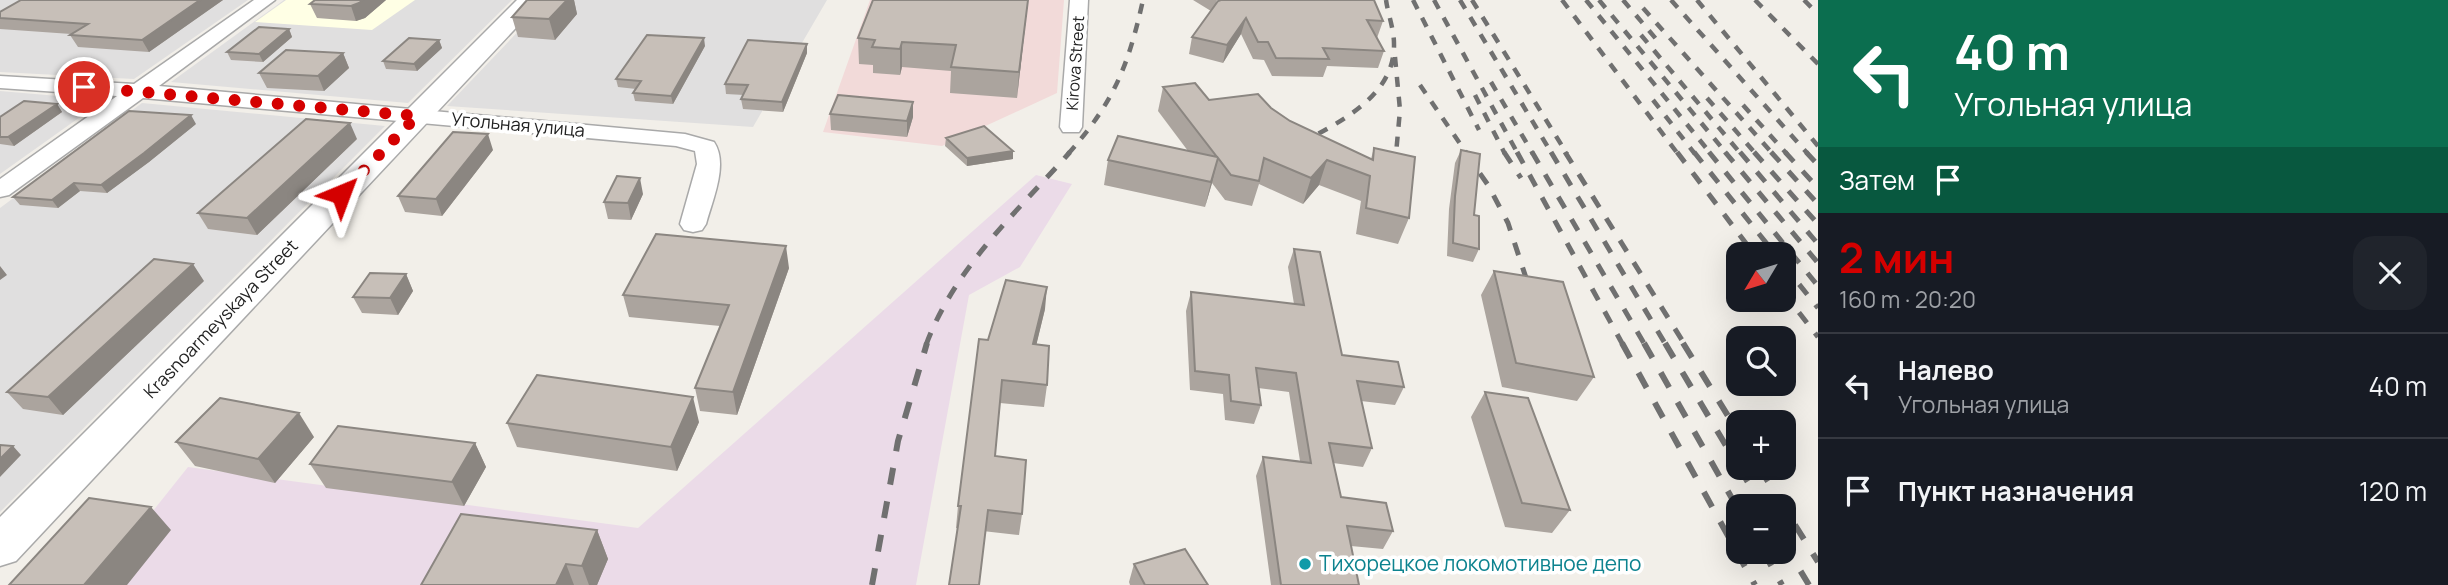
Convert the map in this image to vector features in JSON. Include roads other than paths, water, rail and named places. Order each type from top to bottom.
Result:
[{"type":"street","points":[[0,190],[266,0]]},
{"type":"street","name":"Krasnoarmeyskaya Street","points":[[0,547],[530,0]]},
{"type":"street","name":"Kirova Street","points":[[1071,127],[1079,0]]},
{"type":"street","name":"Угольная улица","points":[[0,82],[138,91],[677,139],[706,147],[709,164],[693,223]]},
{"type":"railway","points":[[1068,154],[1097,117],[1117,83],[1143,0]]},
{"type":"railway","points":[[1301,143],[1348,116],[1375,93],[1385,78],[1392,62],[1394,44],[1386,0]]},
{"type":"railway","points":[[1413,0],[1479,130]]},
{"type":"railway","points":[[1434,0],[1518,154]]},
{"type":"railway","points":[[1460,0],[1552,154]]},
{"type":"railway","points":[[1472,0],[1567,154]]},
{"type":"railway","points":[[1562,0],[1678,154]]},
{"type":"railway","points":[[1586,0],[1711,154]]},
{"type":"railway","points":[[1599,0],[1727,154]]},
{"type":"railway","points":[[1623,0],[1657,40]]},
{"type":"railway","points":[[1671,0],[1808,154]]},
{"type":"railway","points":[[1697,0],[1818,146]]},
{"type":"railway","points":[[1755,0],[1818,64]]},
{"type":"railway","points":[[1804,0],[1818,14]]},
{"type":"railway","points":[[1643,8],[1773,154]]},
{"type":"railway","points":[[1641,35],[1741,154]]},
{"type":"railway","points":[[1395,57],[1400,110],[1396,154]]},
{"type":"railway","points":[[1491,82],[1533,154]]},
{"type":"railway","points":[[1420,85],[1467,154]]},
{"type":"railway","points":[[1475,95],[1505,154]]},
{"type":"railway","points":[[1707,98],[1756,154]]},
{"type":"railway","points":[[1653,100],[1695,154]]},
{"type":"railway","points":[[1743,105],[1787,154]]},
{"type":"railway","points":[[926,345],[938,317],[970,266],[1008,219],[1070,152]]},
{"type":"railway","points":[[1395,172],[1397,152]]},
{"type":"railway","points":[[1465,152],[1488,185],[1508,223],[1528,284]]},
{"type":"railway","points":[[1504,152],[1521,178]]},
{"type":"railway","points":[[1517,152],[1623,345]]},
{"type":"railway","points":[[1532,152],[1645,345]]},
{"type":"railway","points":[[1551,152],[1666,345]]},
{"type":"railway","points":[[1565,152],[1685,345]]},
{"type":"railway","points":[[1677,152],[1745,242]]},
{"type":"railway","points":[[1694,152],[1765,242]]},
{"type":"railway","points":[[1709,152],[1818,286]]},
{"type":"railway","points":[[1725,152],[1818,263]]},
{"type":"railway","points":[[1740,152],[1818,244]]},
{"type":"railway","points":[[1754,152],[1818,224]]},
{"type":"railway","points":[[1771,152],[1818,204]]},
{"type":"railway","points":[[1785,152],[1818,188]]},
{"type":"railway","points":[[1806,152],[1818,165]]},
{"type":"railway","points":[[1796,280],[1818,308]]},
{"type":"railway","points":[[1796,309],[1818,337]]},
{"type":"railway","points":[[872,585],[898,441],[927,343]]},
{"type":"railway","points":[[1622,343],[1755,585]]},
{"type":"railway","points":[[1644,343],[1730,494]]},
{"type":"railway","points":[[1665,343],[1726,446]]},
{"type":"railway","points":[[1683,343],[1726,413]]},
{"type":"railway","points":[[1747,480],[1755,494]]},
{"type":"railway","points":[[1767,480],[1818,562]]},
{"type":"railway","points":[[1770,564],[1782,585]]},
{"type":"railway","points":[[1796,564],[1809,585]]},
{"type":"place","name":"Тихорецкое локомотивное депо","points":[[1305,564]]}]
